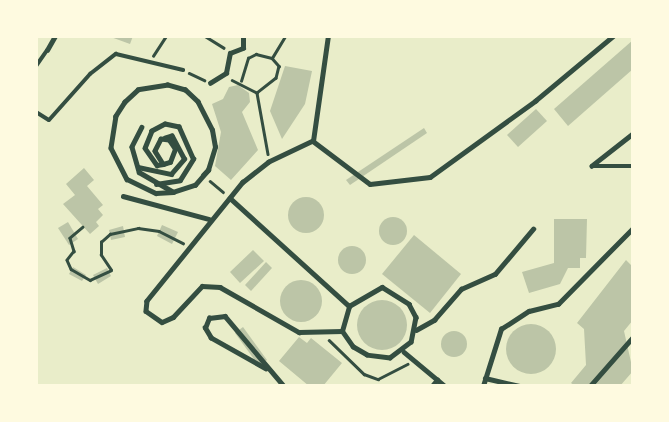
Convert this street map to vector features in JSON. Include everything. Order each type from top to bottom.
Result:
[{"type":"street","points":[[47,50],[55,36]]},
{"type":"street","points":[[210,83],[226,73],[230,52],[243,48],[243,36]]},
{"type":"street","points":[[312,141],[328,36]]},
{"type":"street","points":[[312,141],[370,184],[430,177],[535,101],[612,36]]},
{"type":"street","points":[[168,85],[185,90],[198,102],[212,130],[215,148],[208,170],[195,185],[173,192],[138,187],[116,163],[111,133],[116,116],[138,90],[168,85]]},
{"type":"street","points":[[156,184],[180,180],[193,159],[179,127],[165,124],[152,131],[145,148],[157,165],[170,162],[175,149],[169,140],[161,139]]},
{"type":"street","points":[[142,127],[132,147],[138,167],[156,184],[173,192]]},
{"type":"street","points":[[633,134],[592,166],[633,166]]},
{"type":"street","points":[[138,167],[171,174],[184,159],[172,136],[161,139],[155,151],[162,164]]},
{"type":"street","points":[[312,141],[269,162],[209,219],[147,301],[146,311],[151,319],[162,322],[173,317],[202,286],[220,288],[299,332],[342,331]]},
{"type":"street","points":[[203,175],[208,170]]},
{"type":"street","points":[[123,196],[209,219]]},
{"type":"street","points":[[230,198],[349,306]]},
{"type":"street","points":[[483,386],[501,329],[520,315],[558,304],[633,228]]},
{"type":"street","points":[[416,330],[434,320],[461,289],[495,274],[533,229]]},
{"type":"street","points":[[382,287],[409,304],[416,317],[416,330],[404,352],[390,358],[367,355],[353,347],[342,331],[349,306],[382,287]]},
{"type":"street","points":[[266,369],[211,338],[205,328],[209,318],[225,316],[266,369],[284,386]]},
{"type":"street","points":[[590,386],[633,337]]},
{"type":"street","points":[[404,352],[445,386]]},
{"type":"street","points":[[485,378],[519,386]]},
{"type":"street","points":[[432,386],[437,380]]},
{"type":"lane","points":[[36,66],[47,50]]},
{"type":"lane","points":[[36,112],[49,120],[90,74],[116,54],[183,70]]},
{"type":"path","points":[[150,62],[166,36]]},
{"type":"path","points":[[272,58],[285,36]]},
{"type":"path","points":[[241,81],[248,58],[256,54],[272,58],[278,66],[276,78],[257,93]]},
{"type":"path","points":[[183,70],[210,83]]},
{"type":"path","points":[[228,82],[241,81],[257,93],[269,162]]},
{"type":"path","points":[[203,175],[230,198]]},
{"type":"path","points":[[83,227],[70,238],[74,251],[67,260],[72,270],[90,280],[111,270],[101,255],[101,242],[110,234],[145,229],[189,246]]},
{"type":"building","points":[[108,36],[133,36],[130,44]]},
{"type":"building","points":[[633,40],[633,69],[568,126],[554,109]]},
{"type":"building","points":[[285,66],[312,71],[305,104],[282,139],[270,111]]},
{"type":"building","points":[[238,85],[249,93],[250,102],[242,112],[258,150],[231,180],[215,166],[221,132],[212,104],[223,99],[229,87]]},
{"type":"building","points":[[536,109],[547,121],[518,147],[507,135]]},
{"type":"building","points":[[424,128],[427,133],[350,185],[346,180]]},
{"type":"building","points":[[84,168],[94,180],[87,186],[103,205],[98,209],[103,215],[96,222],[99,226],[90,234],[63,204],[75,195],[66,184]]},
{"type":"building","points":[[306,197],[313,198],[319,202],[323,208],[323,222],[319,228],[313,232],[306,233],[299,232],[293,228],[289,222],[288,215],[289,208],[293,202],[299,198]]},
{"type":"building","points":[[393,217],[403,221],[407,231],[403,241],[393,245],[383,241],[379,231],[383,221]]},
{"type":"building","points":[[554,219],[587,219],[586,258],[580,258],[580,268],[568,268],[560,284],[529,293],[522,272],[554,263]]},
{"type":"building","points":[[68,222],[78,239],[69,245],[58,228]]},
{"type":"building","points":[[162,225],[178,232],[172,244],[157,236]]},
{"type":"building","points":[[123,226],[125,237],[111,240],[109,230]]},
{"type":"building","points":[[414,235],[461,274],[430,313],[382,274]]},
{"type":"building","points":[[352,246],[362,250],[366,260],[362,270],[352,274],[342,270],[338,260],[342,250]]},
{"type":"building","points":[[253,250],[264,261],[240,283],[230,272]]},
{"type":"building","points":[[626,260],[633,267],[633,320],[624,331],[633,371],[620,386],[575,386],[571,383],[586,365],[584,329],[577,323]]},
{"type":"building","points":[[266,262],[272,268],[251,291],[245,285]]},
{"type":"building","points":[[73,267],[86,275],[82,281],[69,274]]},
{"type":"building","points":[[107,268],[111,276],[98,284],[93,275]]},
{"type":"building","points":[[305,280],[313,283],[319,289],[322,301],[319,313],[313,319],[297,322],[289,319],[283,313],[280,297],[283,289],[289,283]]},
{"type":"building","points":[[377,300],[387,300],[400,307],[407,320],[407,330],[400,343],[387,350],[377,350],[368,346],[361,339],[357,330],[357,320],[361,311],[368,304]]},
{"type":"building","points":[[526,324],[536,324],[549,331],[556,344],[556,354],[549,367],[536,374],[526,374],[517,370],[510,363],[506,354],[506,344],[510,335],[517,328]]},
{"type":"building","points":[[243,327],[267,360],[259,366],[235,333]]},
{"type":"building","points":[[454,331],[463,335],[467,344],[463,353],[454,357],[445,353],[441,344],[445,335]]},
{"type":"building","points":[[299,337],[307,343],[311,338],[342,363],[323,386],[309,386],[279,361]]}]
